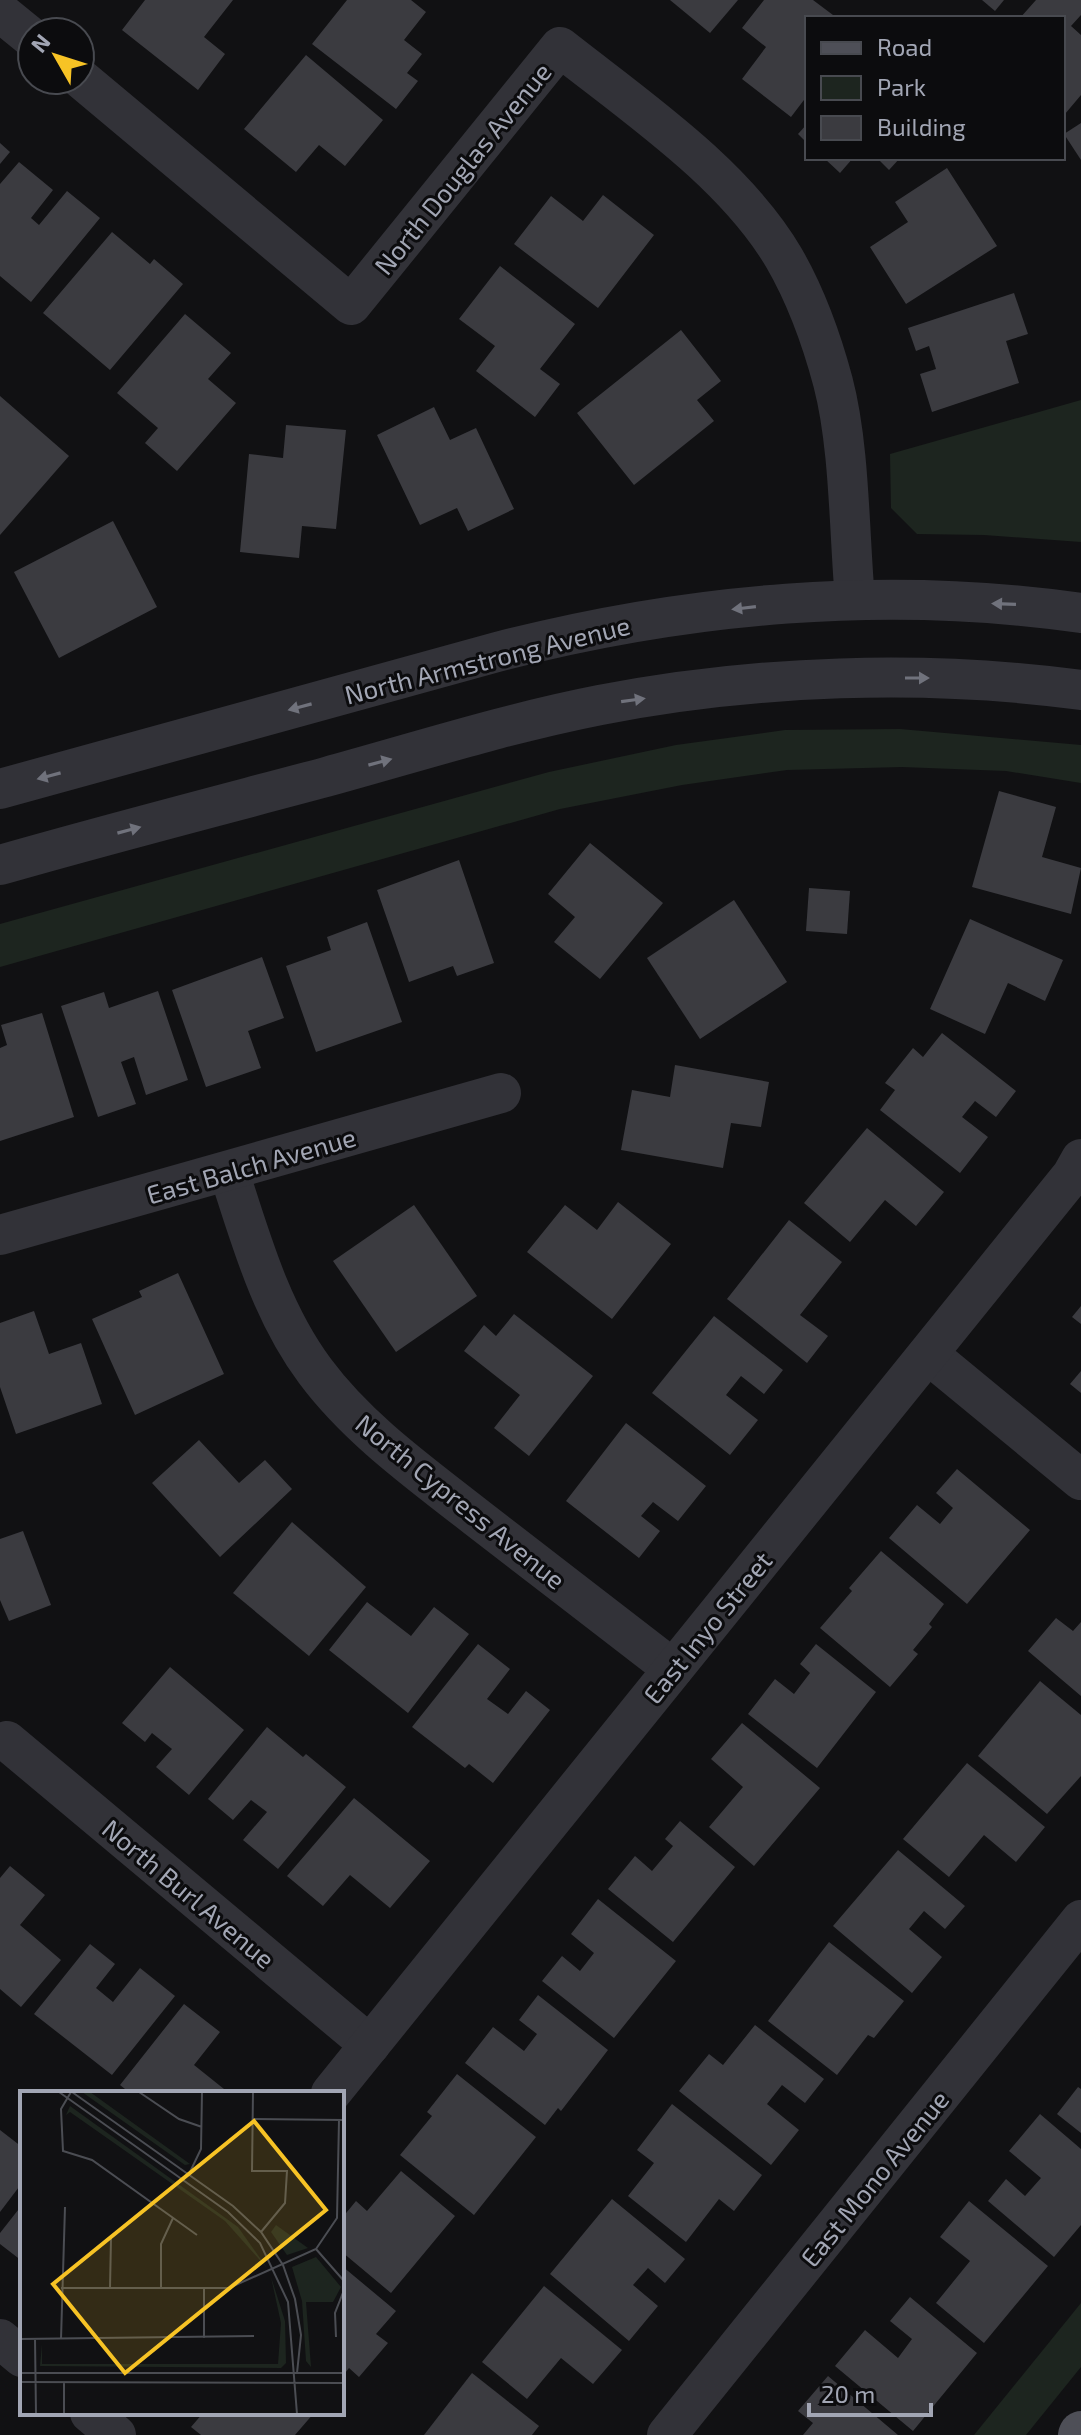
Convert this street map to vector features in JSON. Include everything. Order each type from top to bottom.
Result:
[{"type":"street","points":[[0,12],[16,25]]},
{"type":"street","name":"North Douglas Avenue","points":[[96,91],[351,305],[560,47],[687,147],[741,200],[784,258],[815,326],[833,384],[842,438],[855,600]]},
{"type":"street","name":"North Armstrong Avenue","points":[[1,785],[568,634],[655,618],[855,600],[1021,605],[1081,613]]},
{"type":"street","points":[[0,865],[600,705],[718,688],[839,679],[924,678],[1081,690]]},
{"type":"street","name":"East Balch Avenue","points":[[0,1235],[501,1093]]},
{"type":"street","name":"East Inyo Street","points":[[333,2091],[1072,1175],[1081,1159]]},
{"type":"street","name":"North Cypress Avenue","points":[[229,1172],[260,1267],[291,1334],[324,1382],[401,1458],[673,1669]]},
{"type":"street","points":[[928,1354],[1081,1480]]},
{"type":"street","name":"North Burl Avenue","points":[[7,1741],[370,2045]]},
{"type":"street","name":"East Mono Avenue","points":[[667,2435],[1081,1920]]},
{"type":"street","points":[[0,2339],[20,2355]]},
{"type":"street","points":[[92,2415],[116,2435]]},
{"type":"green space","points":[[1081,400],[1081,542],[917,534],[891,508],[890,454]]},
{"type":"green space","points":[[900,729],[1081,745],[1081,783],[1006,771],[902,767],[787,770],[682,785],[560,809],[0,967],[0,924],[549,772],[676,745],[785,730]]},
{"type":"green space","points":[[1081,2303],[1081,2367],[1026,2435],[974,2435]]},
{"type":"building","points":[[145,0],[233,0],[204,37],[225,54],[198,90],[122,30]]},
{"type":"building","points":[[347,0],[411,0],[426,12],[404,40],[422,54],[407,73],[418,81],[396,109],[312,44]]},
{"type":"building","points":[[670,0],[738,0],[710,33]]},
{"type":"building","points":[[764,0],[813,0],[834,16],[805,16],[805,99],[791,117],[742,79],[766,47],[742,28]]},
{"type":"building","points":[[982,0],[1004,0],[995,11]]},
{"type":"building","points":[[1036,0],[1081,0],[1081,15],[1071,26],[1081,35],[1081,95],[1065,114],[1065,16],[1022,16]]},
{"type":"building","points":[[306,55],[383,120],[345,166],[319,145],[296,172],[244,129]]},
{"type":"building","points":[[1081,123],[1081,160],[1065,136]]},
{"type":"building","points":[[805,126],[805,141],[798,134]]},
{"type":"building","points":[[0,143],[10,152],[0,164]]},
{"type":"building","points":[[826,160],[851,160],[840,173]]},
{"type":"building","points":[[879,160],[898,160],[889,170]]},
{"type":"building","points":[[19,162],[53,190],[31,218],[39,225],[67,191],[100,218],[31,302],[0,276],[0,184]]},
{"type":"building","points":[[947,168],[997,246],[906,304],[870,247],[908,222],[895,202]]},
{"type":"building","points":[[603,195],[654,235],[598,308],[514,244],[551,196],[583,221]]},
{"type":"building","points":[[112,232],[150,264],[154,259],[183,284],[110,370],[43,313]]},
{"type":"building","points":[[500,266],[575,324],[540,369],[560,384],[535,417],[476,371],[495,346],[459,319]]},
{"type":"building","points":[[1014,293],[1028,334],[1006,341],[1019,383],[932,412],[920,374],[936,369],[929,346],[916,351],[908,328]]},
{"type":"building","points":[[185,314],[231,353],[208,379],[236,403],[177,471],[145,443],[158,428],[117,393]]},
{"type":"building","points":[[681,330],[721,381],[697,400],[714,421],[634,485],[577,413]]},
{"type":"building","points":[[0,396],[69,456],[0,535]]},
{"type":"building","points":[[434,407],[450,440],[476,428],[514,509],[468,531],[457,508],[420,525],[377,435]]},
{"type":"building","points":[[286,425],[346,430],[336,529],[302,526],[299,558],[240,552],[249,454],[283,458]]},
{"type":"building","points":[[113,521],[157,607],[59,658],[14,572]]},
{"type":"building","points":[[999,791],[1056,807],[1042,857],[1081,868],[1071,914],[972,887]]},
{"type":"building","points":[[590,843],[663,903],[600,979],[554,942],[575,917],[548,894]]},
{"type":"building","points":[[459,860],[494,963],[457,976],[453,966],[409,982],[377,890]]},
{"type":"building","points":[[809,888],[850,891],[847,934],[806,931]]},
{"type":"building","points":[[734,900],[787,982],[700,1039],[647,958]]},
{"type":"building","points":[[970,919],[1063,960],[1045,1001],[1008,983],[985,1034],[930,1009]]},
{"type":"building","points":[[367,922],[402,1022],[316,1052],[286,966],[331,950],[327,937]]},
{"type":"building","points":[[262,957],[284,1018],[248,1031],[261,1068],[206,1087],[172,990]]},
{"type":"building","points":[[158,991],[188,1080],[146,1095],[134,1057],[121,1062],[136,1104],[98,1117],[61,1006],[104,992],[109,1008]]},
{"type":"building","points":[[42,1013],[74,1117],[0,1141],[0,1048],[7,1045],[1,1025]]},
{"type":"building","points":[[942,1033],[1016,1091],[996,1117],[975,1101],[962,1117],[988,1137],[960,1173],[880,1110],[895,1090],[885,1083],[913,1048],[923,1057]]},
{"type":"building","points":[[675,1065],[769,1082],[761,1127],[731,1123],[723,1168],[621,1150],[632,1090],[670,1097]]},
{"type":"building","points":[[867,1128],[944,1192],[916,1226],[885,1200],[850,1242],[804,1203]]},
{"type":"building","points":[[618,1202],[671,1244],[612,1319],[527,1252],[565,1205],[597,1230]]},
{"type":"building","points":[[414,1205],[477,1296],[396,1352],[333,1261]]},
{"type":"building","points":[[789,1220],[842,1262],[800,1315],[828,1336],[807,1363],[727,1299]]},
{"type":"building","points":[[178,1273],[224,1374],[135,1415],[92,1319],[142,1297],[139,1291]]},
{"type":"building","points":[[1081,1306],[1081,1324],[1072,1317]]},
{"type":"building","points":[[34,1311],[49,1354],[81,1343],[102,1404],[16,1434],[0,1387],[0,1323]]},
{"type":"building","points":[[514,1314],[593,1376],[529,1456],[494,1428],[520,1395],[464,1351],[484,1325],[496,1336]]},
{"type":"building","points":[[714,1316],[783,1370],[764,1394],[741,1376],[726,1395],[758,1420],[730,1455],[652,1393]]},
{"type":"building","points":[[1081,1371],[1081,1393],[1070,1384]]},
{"type":"building","points":[[626,1423],[706,1486],[678,1521],[653,1502],[641,1516],[660,1531],[639,1558],[566,1501]]},
{"type":"building","points":[[199,1440],[239,1483],[265,1460],[292,1489],[220,1557],[152,1483]]},
{"type":"building","points":[[957,1469],[1030,1530],[967,1604],[889,1538],[917,1505],[940,1524],[953,1508],[936,1493]]},
{"type":"building","points":[[292,1522],[366,1587],[309,1656],[233,1593]]},
{"type":"building","points":[[23,1531],[51,1605],[9,1621],[0,1600],[0,1539]]},
{"type":"building","points":[[881,1551],[944,1604],[929,1624],[932,1627],[913,1650],[918,1654],[890,1687],[820,1628]]},
{"type":"building","points":[[367,1602],[411,1636],[434,1607],[469,1634],[408,1713],[329,1650]]},
{"type":"building","points":[[1056,1618],[1073,1631],[1081,1622],[1081,1696],[1028,1651]]},
{"type":"building","points":[[478,1644],[510,1669],[487,1699],[508,1714],[526,1691],[550,1710],[493,1783],[469,1764],[465,1768],[412,1727]]},
{"type":"building","points":[[816,1644],[876,1692],[817,1768],[748,1714],[775,1679],[794,1694],[810,1673],[800,1664]]},
{"type":"building","points":[[170,1667],[244,1730],[189,1795],[156,1767],[172,1749],[152,1733],[145,1742],[122,1723]]},
{"type":"building","points":[[1040,1681],[1081,1715],[1081,1776],[1047,1814],[978,1756]]},
{"type":"building","points":[[742,1723],[820,1788],[754,1866],[709,1827],[743,1787],[711,1759]]},
{"type":"building","points":[[267,1727],[346,1787],[278,1869],[243,1840],[267,1812],[251,1800],[233,1820],[208,1799]]},
{"type":"building","points":[[967,1763],[1045,1827],[1016,1862],[984,1835],[949,1877],[903,1839]]},
{"type":"building","points":[[354,1798],[430,1861],[390,1908],[350,1875],[323,1906],[287,1876]]},
{"type":"building","points":[[680,1821],[735,1867],[673,1942],[608,1889],[635,1856],[652,1871],[673,1846],[665,1839]]},
{"type":"building","points":[[898,1850],[965,1906],[945,1929],[924,1911],[909,1929],[942,1957],[912,1993],[833,1926]]},
{"type":"building","points":[[10,1866],[45,1895],[20,1925],[61,1960],[21,2007],[0,1989],[0,1878]]},
{"type":"building","points":[[598,1899],[676,1961],[614,2038],[542,1981],[562,1956],[580,1971],[594,1953],[571,1934]]},
{"type":"building","points":[[829,1942],[904,2001],[874,2038],[868,2035],[837,2075],[768,2021]]},
{"type":"building","points":[[90,1944],[115,1964],[96,1988],[113,2002],[140,1968],[175,1996],[112,2075],[34,2014]]},
{"type":"building","points":[[538,1995],[608,2050],[561,2111],[558,2108],[545,2125],[465,2063],[493,2027],[524,2051],[537,2034],[519,2020]]},
{"type":"building","points":[[184,2004],[220,2032],[194,2065],[226,2091],[128,2091],[120,2085]]},
{"type":"building","points":[[755,2025],[824,2079],[805,2103],[782,2085],[767,2104],[799,2130],[771,2165],[679,2091],[709,2054],[723,2065]]},
{"type":"building","points":[[457,2074],[536,2137],[474,2215],[400,2155],[432,2116],[427,2112]]},
{"type":"building","points":[[1078,2087],[1081,2089],[1081,2133],[1057,2114]]},
{"type":"building","points":[[672,2104],[762,2175],[734,2211],[719,2199],[686,2242],[628,2196],[654,2163],[637,2150]]},
{"type":"building","points":[[1040,2114],[1081,2149],[1081,2225],[1054,2257],[988,2201],[1006,2179],[1025,2196],[1041,2178],[1009,2151]]},
{"type":"building","points":[[0,2130],[20,2145],[20,2186],[0,2212]]},
{"type":"building","points":[[401,2171],[455,2216],[391,2293],[344,2254],[344,2216],[356,2201],[367,2211]]},
{"type":"building","points":[[612,2199],[685,2259],[665,2283],[648,2268],[633,2285],[658,2306],[629,2341],[550,2274]]},
{"type":"building","points":[[969,2201],[1048,2266],[984,2343],[936,2303],[970,2261],[940,2237]]},
{"type":"building","points":[[20,2208],[20,2259],[0,2244],[0,2233]]},
{"type":"building","points":[[344,2268],[396,2311],[376,2334],[388,2343],[359,2377],[349,2368],[344,2374]]},
{"type":"building","points":[[544,2286],[622,2350],[593,2384],[561,2358],[527,2399],[482,2362]]},
{"type":"building","points":[[910,2297],[977,2353],[913,2431],[835,2366],[865,2330],[898,2358],[912,2339],[890,2321]]},
{"type":"building","points":[[472,2373],[539,2426],[532,2435],[424,2435]]},
{"type":"building","points":[[828,2376],[898,2435],[803,2435],[813,2423],[798,2411]]},
{"type":"building","points":[[201,2415],[312,2415],[295,2435],[201,2435],[191,2427]]}]
